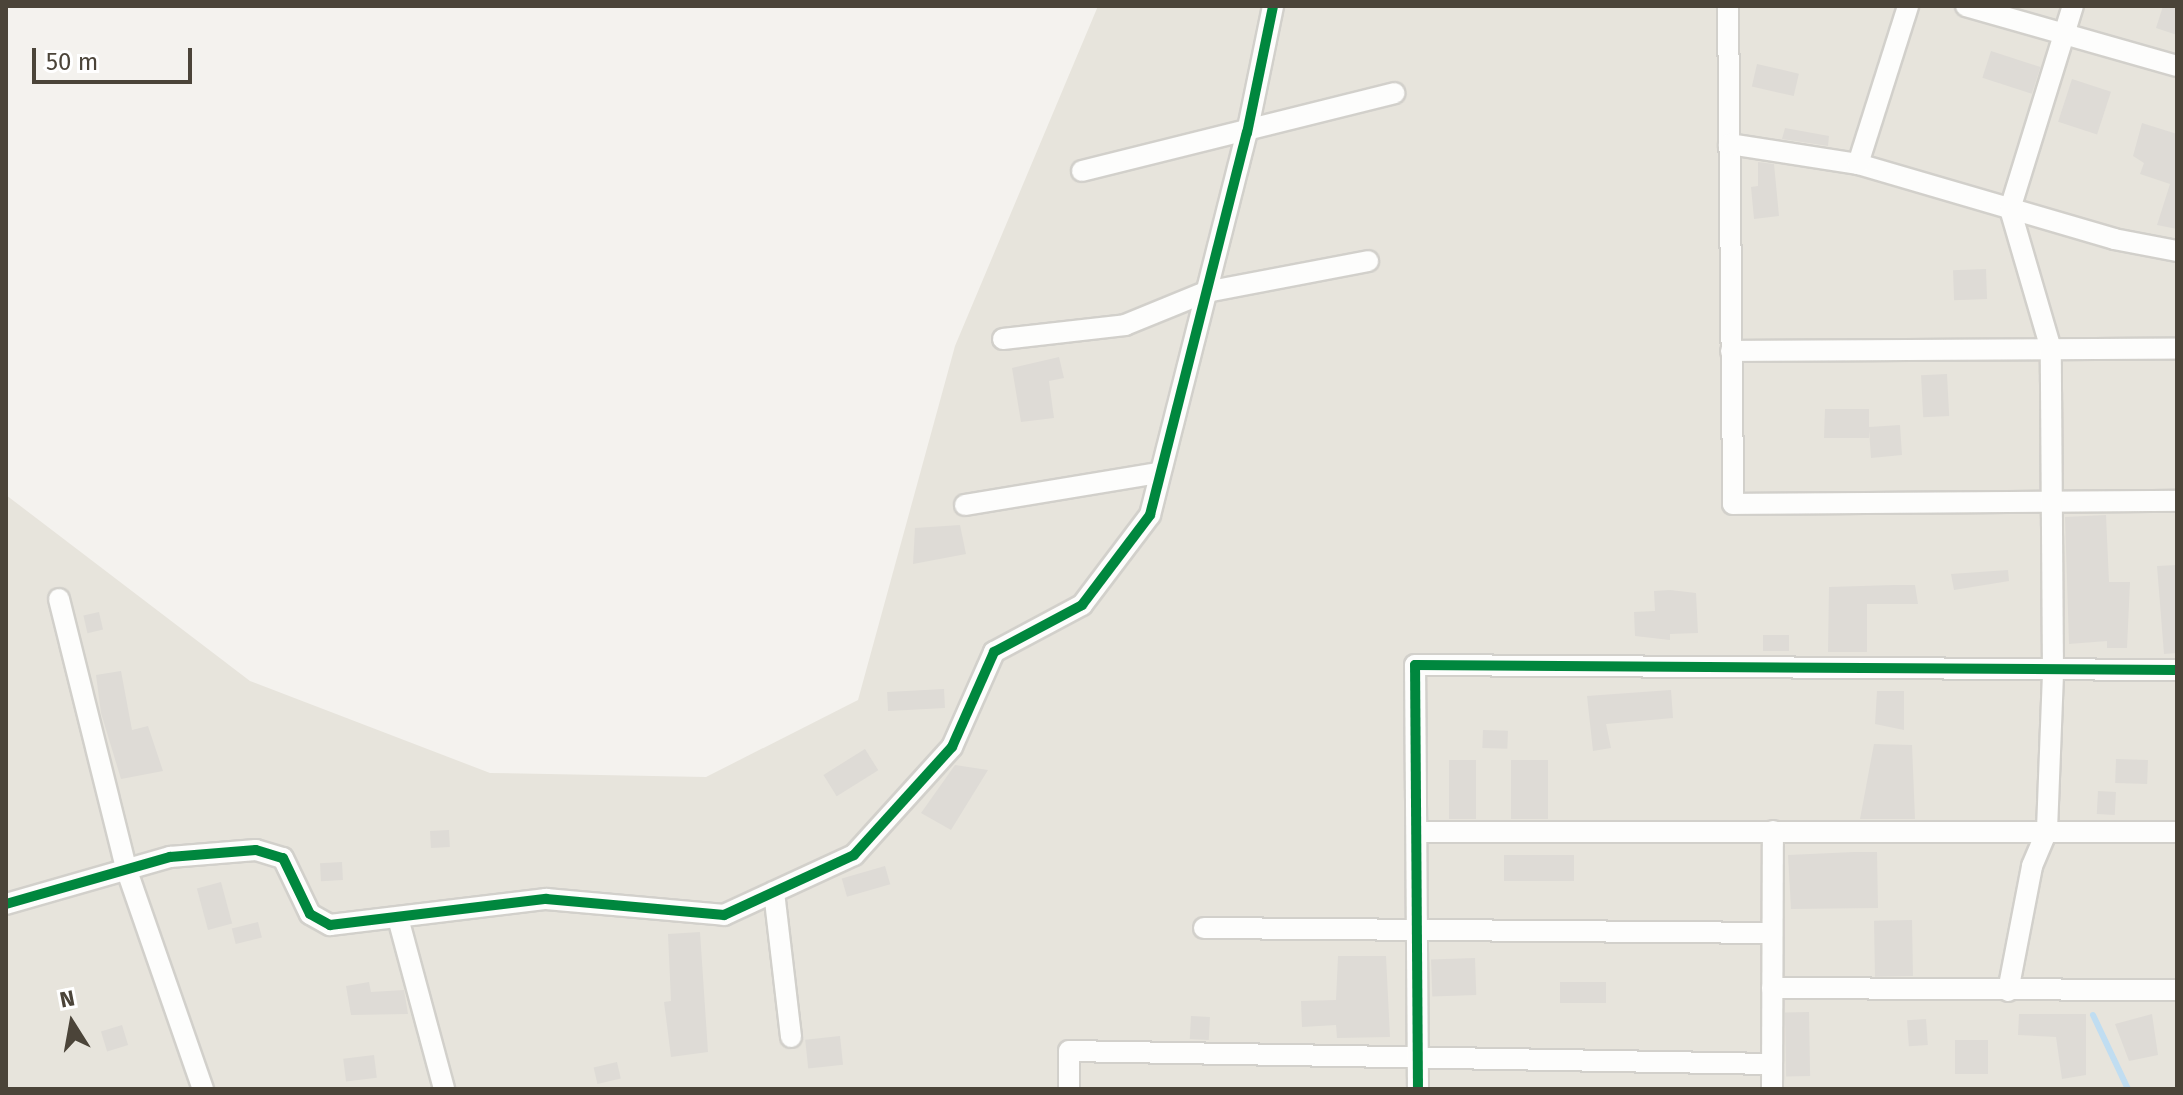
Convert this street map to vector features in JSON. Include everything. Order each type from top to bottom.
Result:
[{"type":"street","points":[[6,904],[170,857],[256,850],[283,858],[310,914],[330,925],[546,899],[724,915],[854,855],[952,747],[994,652],[1082,605],[1150,515],[1247,133],[1273,6]]},
{"type":"street","points":[[1728,6],[1733,504],[2177,501]]},
{"type":"street","points":[[1858,164],[1908,6]]},
{"type":"street","points":[[1966,6],[2177,66]]},
{"type":"street","points":[[2008,991],[2032,866],[2047,830],[2053,673],[2051,349],[2010,209],[2073,6]]},
{"type":"street","points":[[1082,171],[1247,133],[1394,93]]},
{"type":"street","points":[[1729,144],[1858,164],[2010,209],[2177,251]]},
{"type":"street","points":[[1003,339],[1125,325],[1206,292],[1368,261]]},
{"type":"street","points":[[1731,351],[2177,349]]},
{"type":"street","points":[[965,505],[1159,473]]},
{"type":"street","points":[[59,599],[127,871],[203,1089]]},
{"type":"street","points":[[1418,1089],[1415,665],[2053,673],[2177,670]]},
{"type":"street","points":[[1772,1089],[1773,831]]},
{"type":"street","points":[[1417,832],[2177,832]]},
{"type":"street","points":[[774,892],[791,1037]]},
{"type":"street","points":[[398,918],[444,1089]]},
{"type":"street","points":[[1204,928],[1772,933]]},
{"type":"street","points":[[1772,988],[2177,990]]},
{"type":"street","points":[[1069,1089],[1069,1051],[1772,1064]]},
{"type":"shaded area","points":[[1098,6],[2177,6],[2177,1089],[6,1089],[6,495],[250,681],[490,773],[706,777],[858,700],[955,346]]},
{"type":"building","points":[[2163,6],[2177,6],[2177,35],[2156,28]]},
{"type":"building","points":[[1991,51],[2040,67],[2032,94],[1982,78]]},
{"type":"building","points":[[1757,64],[1799,74],[1794,96],[1752,86]]},
{"type":"building","points":[[2072,79],[2111,92],[2097,134],[2058,122]]},
{"type":"building","points":[[2142,123],[2177,134],[2177,229],[2157,225],[2170,184],[2140,174],[2144,163],[2133,156]]},
{"type":"building","points":[[1785,128],[1829,136],[1828,146],[1782,139]]},
{"type":"building","points":[[1758,162],[1774,164],[1779,216],[1754,219],[1751,187],[1758,186]]},
{"type":"building","points":[[1986,269],[1987,299],[1954,300],[1953,270]]},
{"type":"building","points":[[1059,357],[1064,378],[1049,381],[1054,418],[1021,422],[1012,368]]},
{"type":"building","points":[[1947,374],[1949,416],[1923,417],[1921,375]]},
{"type":"building","points":[[1825,409],[1869,409],[1869,427],[1900,425],[1902,455],[1871,458],[1869,429],[1869,438],[1824,438]]},
{"type":"building","points":[[2106,515],[2109,582],[2130,582],[2127,648],[2107,648],[2107,641],[2069,644],[2065,517]]},
{"type":"building","points":[[960,525],[966,554],[913,564],[915,528]]},
{"type":"building","points":[[2177,565],[2177,653],[2164,654],[2157,566]]},
{"type":"building","points":[[2008,570],[2009,581],[1954,590],[1951,574]]},
{"type":"building","points":[[1915,585],[1918,604],[1867,604],[1867,652],[1828,652],[1829,587]]},
{"type":"building","points":[[1654,591],[1696,593],[1698,633],[1670,634],[1670,640],[1635,636],[1634,612],[1655,611]]},
{"type":"building","points":[[99,612],[103,630],[87,633],[83,616]]},
{"type":"building","points":[[1763,635],[1789,635],[1789,651],[1763,651]]},
{"type":"building","points":[[121,671],[132,730],[148,726],[163,771],[121,779],[101,713],[96,675]]},
{"type":"building","points":[[944,689],[945,708],[888,711],[887,692]]},
{"type":"building","points":[[1671,690],[1673,718],[1606,724],[1611,748],[1593,751],[1587,696]]},
{"type":"building","points":[[1877,691],[1904,691],[1904,730],[1875,724]]},
{"type":"building","points":[[1483,730],[1508,731],[1507,749],[1482,748]]},
{"type":"building","points":[[1874,744],[1912,745],[1915,819],[1860,819]]},
{"type":"building","points":[[865,749],[878,770],[837,796],[823,775]]},
{"type":"building","points":[[2116,759],[2148,760],[2147,784],[2115,783]]},
{"type":"building","points":[[1449,760],[1476,760],[1476,819],[1449,819]]},
{"type":"building","points":[[1511,760],[1548,760],[1548,819],[1511,819]]},
{"type":"building","points":[[955,765],[988,770],[951,830],[921,813]]},
{"type":"building","points":[[2098,791],[2116,792],[2115,815],[2097,814]]},
{"type":"building","points":[[449,830],[450,847],[431,848],[430,831]]},
{"type":"building","points":[[1877,852],[1878,908],[1791,909],[1788,855]]},
{"type":"building","points":[[1504,855],[1574,855],[1574,881],[1504,881]]},
{"type":"building","points":[[342,862],[343,880],[321,881],[320,863]]},
{"type":"building","points":[[885,866],[890,884],[847,897],[842,878]]},
{"type":"building","points":[[221,882],[232,924],[208,930],[197,888]]},
{"type":"building","points":[[1912,920],[1913,976],[1875,977],[1874,921]]},
{"type":"building","points":[[258,922],[262,938],[236,944],[232,929]]},
{"type":"building","points":[[700,932],[708,1052],[671,1057],[664,1002],[671,1001],[668,934]]},
{"type":"building","points":[[1338,956],[1386,956],[1390,1037],[1337,1038],[1336,1025],[1302,1027],[1301,1001],[1336,1000]]},
{"type":"building","points":[[1475,958],[1476,995],[1432,997],[1431,960]]},
{"type":"building","points":[[369,982],[371,992],[404,990],[408,1014],[351,1015],[346,986]]},
{"type":"building","points":[[1560,982],[1606,982],[1606,1003],[1560,1003]]},
{"type":"building","points":[[1785,1012],[1809,1012],[1810,1076],[1786,1076]]},
{"type":"building","points":[[2019,1014],[2086,1014],[2086,1075],[2062,1079],[2056,1037],[2018,1035]]},
{"type":"building","points":[[2152,1014],[2158,1055],[2129,1061],[2115,1024]]},
{"type":"building","points":[[1191,1016],[1210,1017],[1209,1040],[1190,1039]]},
{"type":"building","points":[[1926,1019],[1928,1045],[1909,1046],[1907,1020]]},
{"type":"building","points":[[122,1025],[128,1045],[107,1052],[101,1031]]},
{"type":"building","points":[[840,1036],[843,1065],[808,1068],[805,1040]]},
{"type":"building","points":[[1955,1040],[1988,1040],[1988,1074],[1955,1074]]},
{"type":"building","points":[[374,1055],[377,1078],[346,1082],[343,1059]]},
{"type":"building","points":[[617,1062],[621,1079],[597,1084],[594,1067]]},
{"type":"waterway","points":[[2093,1015],[2128,1089]]},
{"type":"cycle path","points":[[6,904],[170,857],[256,850],[283,858],[310,914],[330,925],[546,899],[724,915],[854,855],[952,747],[994,652],[1082,605],[1150,515],[1247,133],[1273,6]]},
{"type":"cycle path","points":[[1418,1089],[1415,665],[2177,670]]}]
